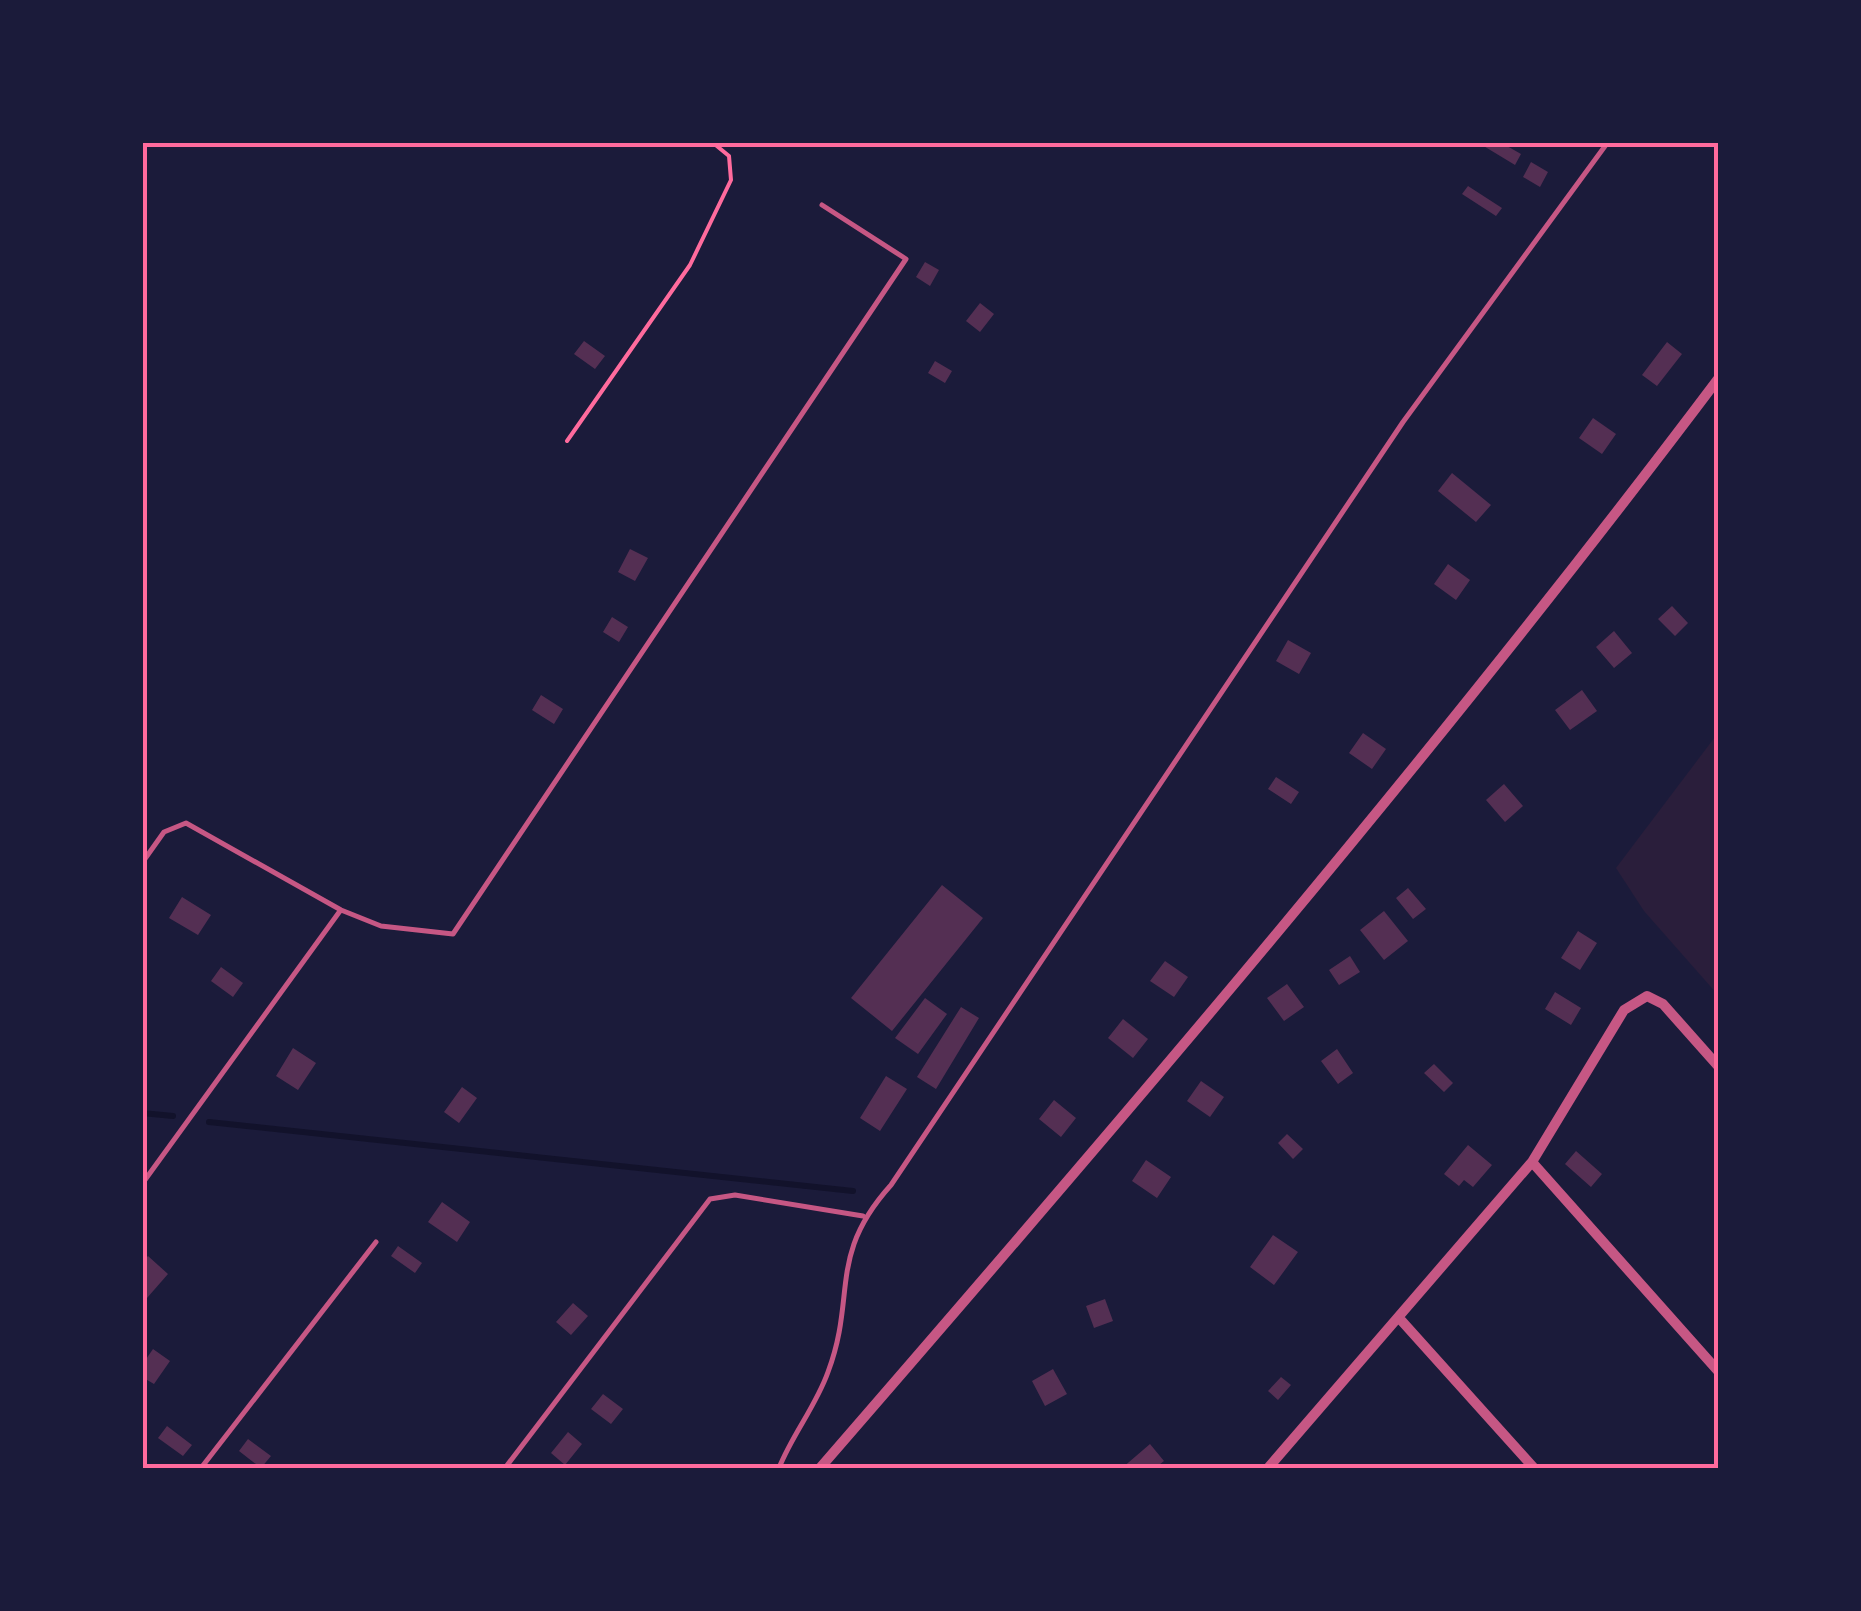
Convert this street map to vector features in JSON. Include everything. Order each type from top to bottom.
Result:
[{"type":"street","points":[[820,1468],[1208,1016],[1718,379]]},
{"type":"street","points":[[1268,1468],[1532,1162],[1624,1010],[1647,996],[1664,1004],[1718,1066]]},
{"type":"street","points":[[1532,1162],[1718,1371]]},
{"type":"street","points":[[1400,1319],[1534,1468]]},
{"type":"lane","points":[[779,1468],[827,1375],[837,1345],[846,1264],[862,1216],[891,1185],[1403,422],[1608,142]]},
{"type":"lane","points":[[142,863],[164,832],[186,823],[341,910],[381,926],[454,934],[906,259],[822,205]]},
{"type":"lane","points":[[142,1184],[341,910]]},
{"type":"lane","points":[[505,1468],[710,1198],[735,1195],[862,1216]]},
{"type":"lane","points":[[201,1468],[376,1242]]},
{"type":"path","points":[[567,440],[690,265],[731,180],[729,156],[712,142]]},
{"type":"shaded area","points":[[1718,733],[1718,995],[1644,911],[1616,868]]},
{"type":"building","points":[[1477,142],[1500,142],[1521,154],[1515,165]]},
{"type":"building","points":[[1531,162],[1548,172],[1540,187],[1523,177]]},
{"type":"building","points":[[1468,186],[1502,208],[1496,216],[1462,194]]},
{"type":"building","points":[[925,262],[939,270],[930,286],[916,277]]},
{"type":"building","points":[[980,303],[994,314],[980,332],[966,321]]},
{"type":"building","points":[[584,341],[605,356],[595,369],[574,354]]},
{"type":"building","points":[[1667,342],[1682,354],[1657,386],[1642,375]]},
{"type":"building","points":[[935,361],[952,371],[945,383],[928,373]]},
{"type":"building","points":[[1593,418],[1616,434],[1602,454],[1579,438]]},
{"type":"building","points":[[1452,473],[1491,505],[1476,522],[1438,491]]},
{"type":"building","points":[[630,549],[648,558],[635,581],[618,572]]},
{"type":"building","points":[[1448,564],[1470,580],[1456,600],[1434,584]]},
{"type":"building","points":[[1672,606],[1688,623],[1675,636],[1658,619]]},
{"type":"building","points":[[612,617],[628,627],[619,642],[603,632]]},
{"type":"building","points":[[1614,631],[1632,653],[1614,668],[1596,647]]},
{"type":"building","points":[[1288,640],[1311,653],[1299,674],[1276,661]]},
{"type":"building","points":[[1582,690],[1597,711],[1570,730],[1555,710]]},
{"type":"building","points":[[541,695],[563,709],[554,724],[532,710]]},
{"type":"building","points":[[1363,733],[1386,749],[1372,769],[1349,753]]},
{"type":"building","points":[[1276,777],[1299,792],[1291,804],[1268,789]]},
{"type":"building","points":[[1504,784],[1523,806],[1505,822],[1486,800]]},
{"type":"building","points":[[942,885],[983,918],[892,1031],[851,998]]},
{"type":"building","points":[[1408,888],[1426,909],[1413,919],[1396,898]]},
{"type":"building","points":[[182,897],[211,915],[198,935],[169,918]]},
{"type":"building","points":[[1384,911],[1408,941],[1384,960],[1360,930]]},
{"type":"building","points":[[1578,931],[1597,943],[1580,970],[1561,958]]},
{"type":"building","points":[[1350,956],[1360,972],[1339,985],[1329,970]]},
{"type":"building","points":[[1165,961],[1188,977],[1174,997],[1150,981]]},
{"type":"building","points":[[221,967],[243,983],[233,997],[211,981]]},
{"type":"building","points":[[1287,984],[1304,1007],[1284,1021],[1267,998]]},
{"type":"building","points":[[1555,992],[1581,1008],[1571,1025],[1545,1009]]},
{"type":"building","points":[[925,998],[947,1014],[918,1054],[895,1038]]},
{"type":"building","points":[[961,1007],[979,1018],[936,1089],[917,1077]]},
{"type":"building","points":[[1123,1019],[1148,1039],[1133,1058],[1108,1038]]},
{"type":"building","points":[[293,1048],[316,1063],[298,1090],[276,1076]]},
{"type":"building","points":[[1337,1049],[1353,1073],[1338,1084],[1321,1061]]},
{"type":"building","points":[[1434,1064],[1453,1083],[1444,1092],[1424,1073]]},
{"type":"building","points":[[886,1076],[907,1089],[880,1131],[860,1118]]},
{"type":"building","points":[[1201,1081],[1224,1097],[1210,1117],[1187,1101]]},
{"type":"building","points":[[462,1087],[477,1098],[459,1123],[444,1112]]},
{"type":"building","points":[[1054,1100],[1076,1118],[1061,1137],[1039,1119]]},
{"type":"building","points":[[1287,1134],[1303,1149],[1293,1159],[1278,1143]]},
{"type":"building","points":[[1468,1145],[1492,1165],[1473,1187],[1464,1180],[1459,1186],[1444,1174]]},
{"type":"building","points":[[1576,1151],[1602,1174],[1591,1187],[1565,1164]]},
{"type":"building","points":[[1146,1160],[1171,1177],[1157,1198],[1132,1181]]},
{"type":"building","points":[[442,1202],[470,1222],[457,1242],[428,1222]]},
{"type":"building","points":[[1273,1235],[1298,1252],[1274,1285],[1250,1267]]},
{"type":"building","points":[[398,1246],[422,1263],[415,1273],[391,1256]]},
{"type":"building","points":[[148,1256],[168,1274],[147,1298],[142,1294],[142,1262]]},
{"type":"building","points":[[1105,1299],[1113,1321],[1094,1328],[1086,1306]]},
{"type":"building","points":[[573,1303],[588,1316],[571,1335],[556,1322]]},
{"type":"building","points":[[153,1349],[170,1361],[154,1384],[142,1377],[142,1365]]},
{"type":"building","points":[[1053,1369],[1067,1394],[1045,1406],[1032,1381]]},
{"type":"building","points":[[1281,1377],[1291,1385],[1278,1400],[1268,1391]]},
{"type":"building","points":[[603,1394],[623,1409],[611,1424],[591,1409]]},
{"type":"building","points":[[167,1426],[192,1445],[183,1456],[158,1438]]},
{"type":"building","points":[[568,1432],[582,1444],[565,1465],[551,1453]]},
{"type":"building","points":[[248,1439],[271,1456],[261,1468],[239,1451]]},
{"type":"building","points":[[1150,1444],[1164,1461],[1155,1468],[1122,1468]]},
{"type":"waterway","points":[[142,1113],[173,1116]]},
{"type":"waterway","points":[[209,1122],[853,1191]]}]
